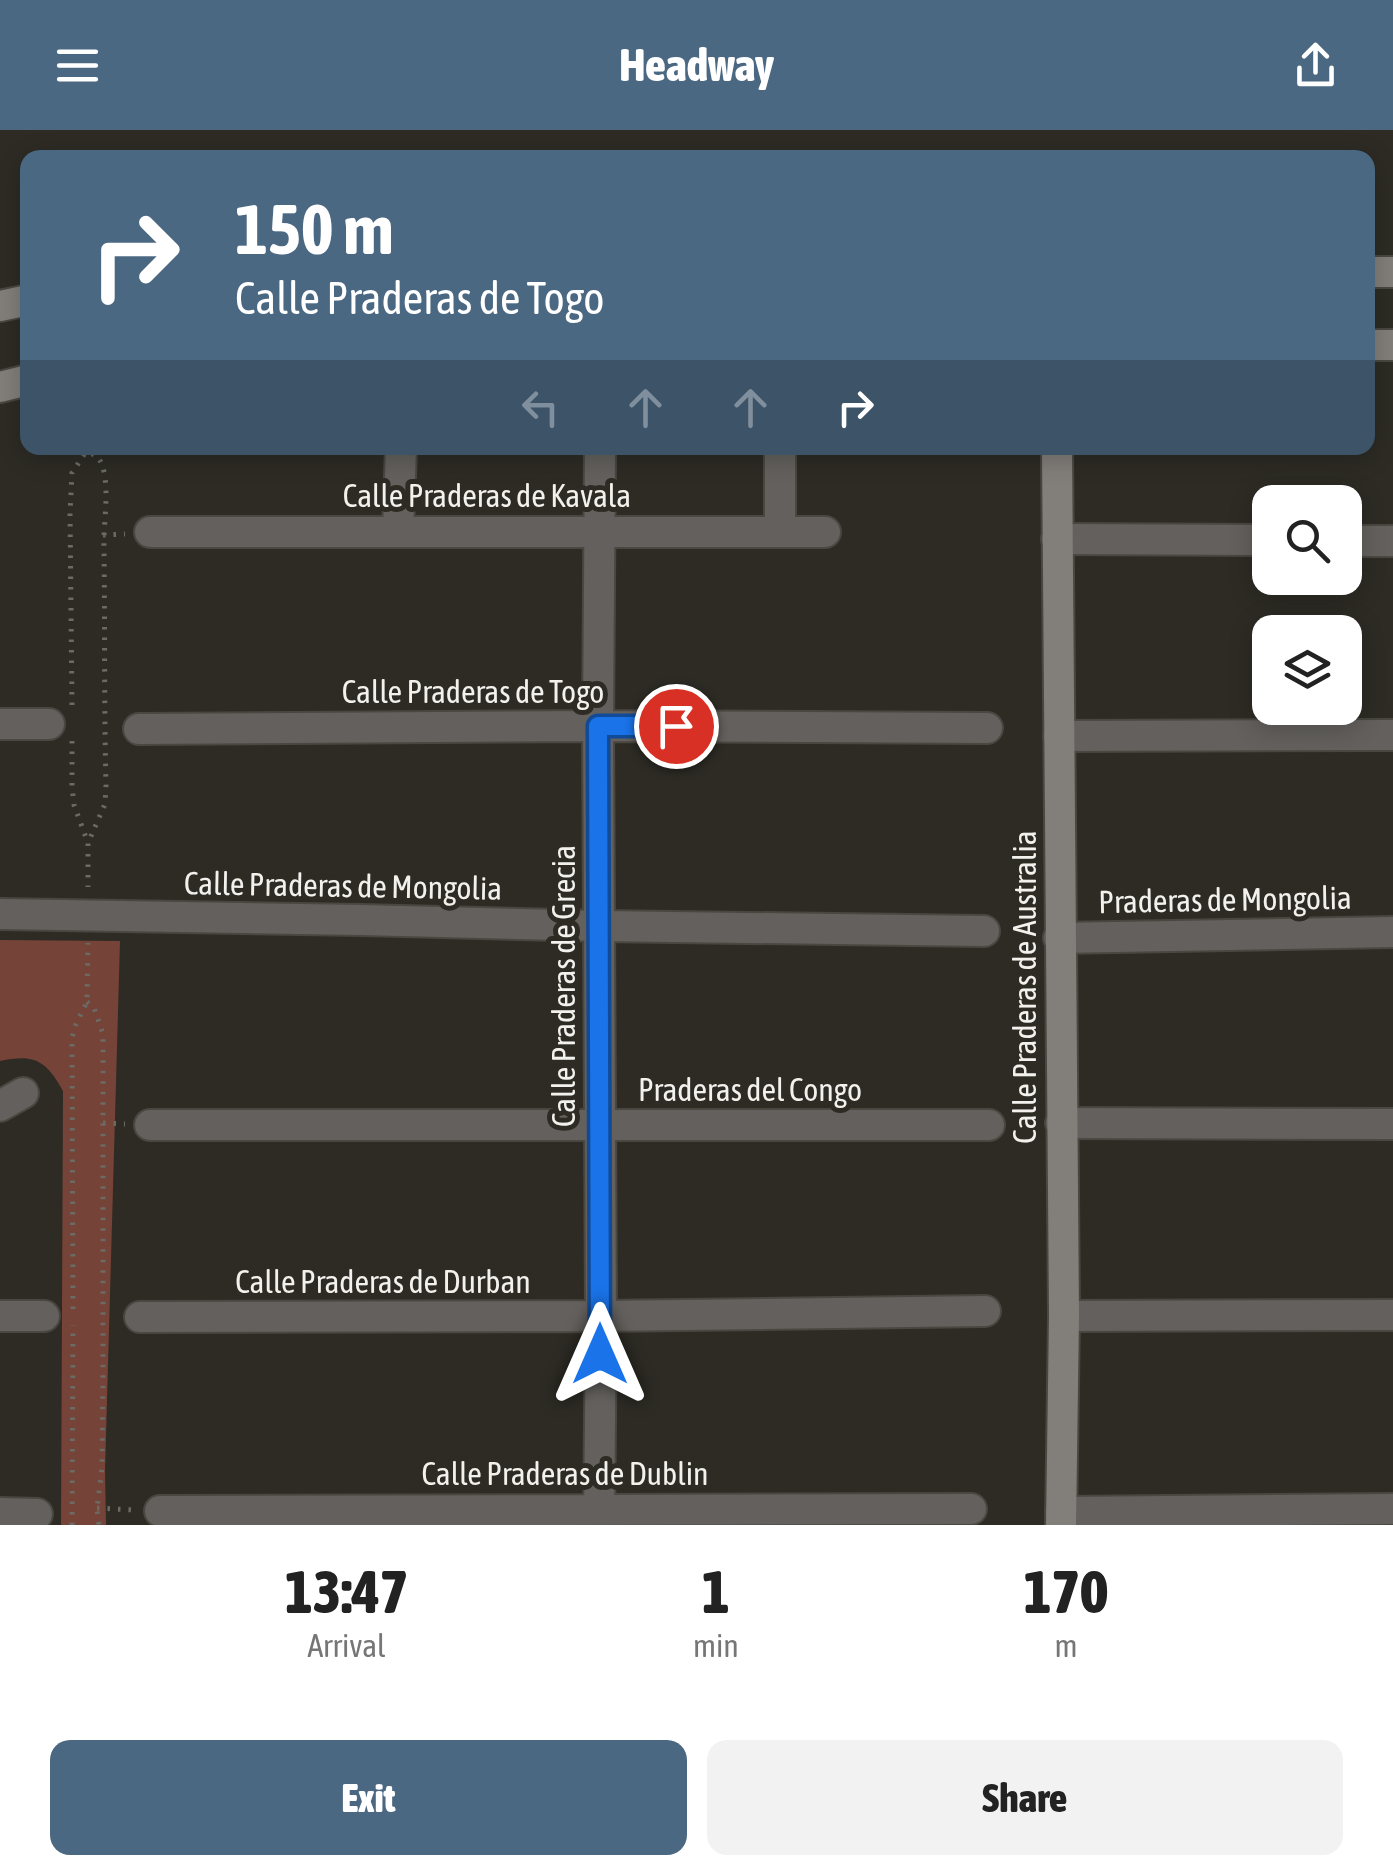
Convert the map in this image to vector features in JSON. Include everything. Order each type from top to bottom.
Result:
[{"type":"street","name":"Calle Praderas de Kavala","points":[[398,531],[401,455]]},
{"type":"street","name":"Calle Praderas de Grecia","points":[[599,1517],[600,455]]},
{"type":"street","points":[[780,455],[780,532]]},
{"type":"street","name":"Calle Praderas de Australia","points":[[1056,455],[1064,1316],[1061,1518]]},
{"type":"street","name":"Calle Praderas de Kavala","points":[[150,532],[825,532]]},
{"type":"street","points":[[1057,539],[1252,540]]},
{"type":"street","points":[[1362,540],[1393,541]]},
{"type":"street","points":[[0,724],[64,725]]},
{"type":"street","name":"Calle Praderas de Togo","points":[[139,728],[988,728]]},
{"type":"street","points":[[1059,736],[1393,735]]},
{"type":"street","name":"Calle Praderas de Mongolia","points":[[0,914],[984,931]]},
{"type":"street","name":"Praderas de Mongolia","points":[[1059,938],[1393,932]]},
{"type":"street","points":[[1061,1124],[1393,1124]]},
{"type":"street","name":"Praderas del Congo","points":[[150,1125],[989,1126]]},
{"type":"street","name":"Calle Praderas de Durban","points":[[140,1317],[985,1312]]},
{"type":"street","points":[[1064,1316],[1393,1315]]},
{"type":"street","points":[[0,1316],[44,1316]]},
{"type":"street","name":"Calle Praderas de Dublin","points":[[160,1510],[599,1517],[971,1508]]},
{"type":"street","points":[[1061,1518],[1393,1509]]},
{"type":"street","points":[[0,1513],[38,1514]]},
{"type":"path","points":[[84,455],[72,473],[64,725],[74,805],[88,843],[104,804],[106,785],[106,490],[97,455]]},
{"type":"path","points":[[72,1525],[72,1038],[87,1002],[94,1008],[102,1034],[104,1357],[99,1525]]},
{"type":"path","points":[[98,1508],[160,1510]]},
{"type":"shaded area","points":[[0,940],[120,941],[106,1525],[61,1525],[63,1091],[51,1072],[38,1062],[22,1058],[0,1061]]},
{"type":"route","points":[[600,1354],[598,726],[676,726]]}]
